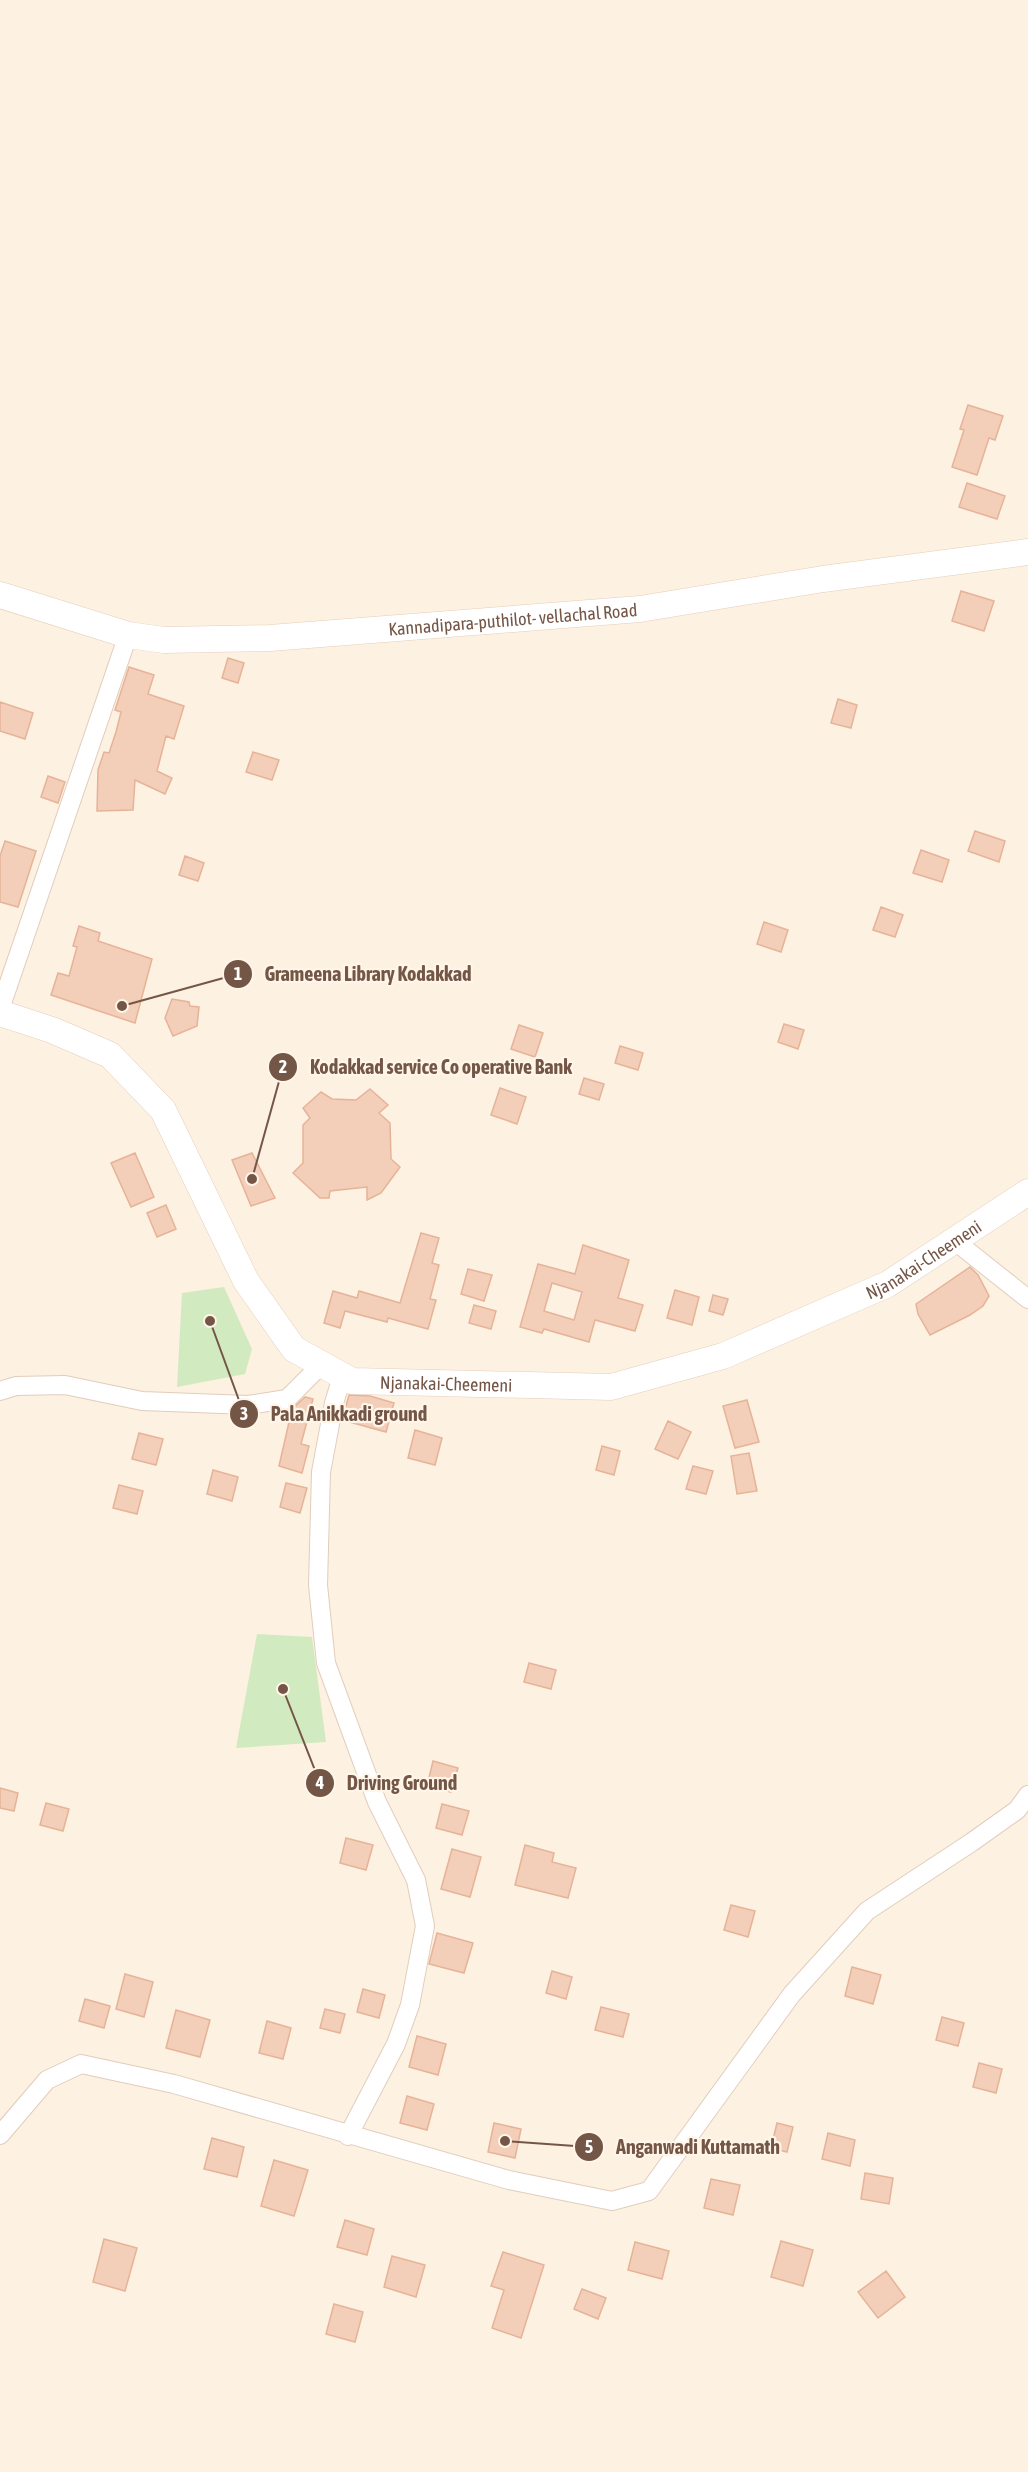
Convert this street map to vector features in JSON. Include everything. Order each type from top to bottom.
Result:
[{"type":"main road","name":"Kannadipara-puthilot- vellachal Road","points":[[0,595],[128,635],[164,640],[270,638],[639,609],[823,579],[1028,552]]},
{"type":"main road","name":"Njanakai-Cheemeni","points":[[0,1011],[110,1055],[163,1110],[246,1281],[294,1349],[351,1382],[611,1387],[723,1356],[888,1284],[1028,1192]]},
{"type":"street","points":[[0,1011],[128,635]]},
{"type":"street","points":[[955,1241],[1028,1299]]},
{"type":"street","points":[[0,1392],[16,1386],[65,1385],[142,1401],[248,1405],[287,1399],[332,1370],[334,1403],[321,1472],[318,1585],[326,1663],[377,1802],[416,1880],[425,1926],[410,2005],[403,2025],[396,2044],[348,2136]]},
{"type":"street","points":[[0,2135],[47,2080],[81,2064],[174,2084],[348,2136],[509,2180],[612,2201],[649,2191],[792,1994],[867,1911],[981,1836],[1017,1810],[1028,1795]]},
{"type":"green space","points":[[224,1287],[252,1349],[245,1374],[177,1387],[182,1293]]},
{"type":"green space","points":[[257,1634],[312,1637],[326,1742],[236,1748]]},
{"type":"building","points":[[968,405],[1003,416],[995,440],[989,438],[977,475],[952,467],[964,430],[960,429]]},
{"type":"building","points":[[967,483],[1005,496],[997,519],[959,507]]},
{"type":"building","points":[[961,591],[994,601],[984,631],[952,621]]},
{"type":"building","points":[[228,658],[244,663],[238,683],[222,678]]},
{"type":"building","points":[[129,667],[154,675],[148,694],[184,706],[174,739],[166,736],[157,771],[172,778],[165,794],[135,780],[133,810],[97,811],[98,770],[104,752],[109,753],[116,732],[121,712],[115,710]]},
{"type":"building","points":[[838,699],[857,705],[851,728],[831,723]]},
{"type":"building","points":[[0,702],[33,713],[25,739],[0,731]]},
{"type":"building","points":[[253,752],[279,760],[272,780],[246,772]]},
{"type":"building","points":[[48,776],[65,782],[58,803],[41,797]]},
{"type":"building","points":[[975,831],[1005,841],[999,862],[968,851]]},
{"type":"building","points":[[5,841],[36,851],[18,907],[0,902],[0,856]]},
{"type":"building","points":[[921,850],[949,860],[942,882],[913,873]]},
{"type":"building","points":[[185,856],[204,863],[198,881],[179,875]]},
{"type":"building","points":[[881,907],[903,915],[895,937],[873,930]]},
{"type":"building","points":[[764,922],[788,930],[781,952],[757,944]]},
{"type":"building","points":[[79,926],[100,933],[98,941],[152,959],[135,1023],[51,995],[58,973],[69,976],[77,947],[73,946]]},
{"type":"building","points":[[172,999],[189,1002],[190,1006],[199,1007],[197,1026],[173,1036],[165,1018]]},
{"type":"building","points":[[784,1024],[804,1030],[798,1049],[778,1042]]},
{"type":"building","points":[[519,1025],[543,1033],[535,1057],[511,1049]]},
{"type":"building","points":[[620,1046],[643,1053],[638,1070],[615,1063]]},
{"type":"building","points":[[584,1078],[604,1084],[599,1100],[579,1094]]},
{"type":"building","points":[[500,1088],[526,1097],[517,1124],[491,1115]]},
{"type":"building","points":[[370,1089],[388,1105],[379,1113],[390,1123],[391,1159],[400,1167],[381,1193],[367,1200],[367,1187],[330,1191],[329,1198],[320,1198],[293,1173],[303,1163],[303,1125],[310,1118],[303,1108],[321,1092],[332,1099],[356,1100]]},
{"type":"building","points":[[135,1153],[154,1197],[131,1207],[111,1163]]},
{"type":"building","points":[[252,1153],[275,1198],[251,1206],[232,1160]]},
{"type":"building","points":[[166,1205],[176,1229],[157,1237],[147,1213]]},
{"type":"building","points":[[421,1233],[439,1238],[432,1263],[439,1265],[430,1299],[436,1300],[428,1329],[388,1318],[387,1322],[345,1311],[340,1328],[324,1323],[333,1291],[357,1298],[359,1291],[400,1303]]},
{"type":"building","points":[[583,1245],[629,1260],[618,1298],[643,1305],[635,1331],[595,1320],[589,1342],[544,1329],[542,1333],[520,1327],[538,1264],[575,1274]],"holes":[[[552,1283],[582,1292],[574,1320],[544,1311]]]},
{"type":"building","points":[[970,1267],[978,1275],[989,1296],[983,1306],[970,1315],[930,1335],[918,1314],[916,1304]]},
{"type":"building","points":[[468,1269],[492,1275],[484,1301],[461,1294]]},
{"type":"building","points":[[675,1290],[699,1297],[692,1325],[667,1318]]},
{"type":"building","points":[[713,1295],[728,1299],[723,1315],[709,1311]]},
{"type":"building","points":[[474,1305],[496,1311],[491,1329],[469,1323]]},
{"type":"building","points":[[349,1395],[370,1396],[394,1403],[386,1432],[342,1420]]},
{"type":"building","points":[[305,1397],[313,1399],[301,1444],[309,1446],[302,1473],[279,1466],[292,1409]]},
{"type":"building","points":[[747,1400],[759,1442],[735,1448],[723,1406]]},
{"type":"building","points":[[668,1421],[691,1432],[678,1459],[655,1449]]},
{"type":"building","points":[[415,1430],[442,1438],[435,1465],[408,1458]]},
{"type":"building","points":[[139,1433],[163,1439],[156,1465],[132,1459]]},
{"type":"building","points":[[602,1446],[620,1451],[614,1475],[596,1470]]},
{"type":"building","points":[[749,1453],[757,1491],[737,1494],[731,1456]]},
{"type":"building","points":[[693,1466],[713,1471],[706,1494],[686,1489]]},
{"type":"building","points":[[213,1470],[238,1477],[232,1501],[207,1494]]},
{"type":"building","points":[[286,1483],[307,1488],[300,1513],[280,1507]]},
{"type":"building","points":[[119,1485],[143,1491],[137,1514],[113,1508]]},
{"type":"building","points":[[529,1663],[556,1670],[551,1689],[524,1682]]},
{"type":"building","points":[[433,1761],[458,1768],[451,1792],[427,1786]]},
{"type":"building","points":[[0,1788],[18,1793],[14,1811],[0,1808]]},
{"type":"building","points":[[46,1803],[69,1809],[63,1831],[40,1825]]},
{"type":"building","points":[[442,1804],[469,1811],[462,1835],[436,1828]]},
{"type":"building","points":[[346,1838],[373,1845],[366,1870],[340,1863]]},
{"type":"building","points":[[525,1845],[554,1853],[552,1862],[576,1868],[568,1898],[515,1885]]},
{"type":"building","points":[[452,1849],[481,1857],[470,1897],[441,1889]]},
{"type":"building","points":[[731,1905],[755,1911],[748,1937],[724,1930]]},
{"type":"building","points":[[437,1933],[473,1943],[464,1973],[429,1964]]},
{"type":"building","points":[[852,1967],[881,1975],[873,2004],[845,1996]]},
{"type":"building","points":[[552,1971],[572,1977],[566,1999],[546,1993]]},
{"type":"building","points":[[125,1974],[153,1982],[144,2017],[116,2009]]},
{"type":"building","points":[[363,1989],[385,1995],[379,2018],[357,2012]]},
{"type":"building","points":[[85,1999],[110,2006],[104,2028],[79,2021]]},
{"type":"building","points":[[601,2007],[629,2014],[623,2037],[595,2030]]},
{"type":"building","points":[[325,2009],[345,2014],[340,2033],[320,2028]]},
{"type":"building","points":[[176,2010],[210,2020],[200,2057],[166,2048]]},
{"type":"building","points":[[942,2017],[964,2023],[958,2046],[936,2040]]},
{"type":"building","points":[[267,2021],[291,2028],[283,2059],[259,2053]]},
{"type":"building","points":[[417,2036],[446,2044],[438,2075],[409,2067]]},
{"type":"building","points":[[979,2063],[1002,2069],[996,2093],[973,2087]]},
{"type":"building","points":[[407,2096],[434,2104],[427,2130],[400,2123]]},
{"type":"building","points":[[494,2123],[521,2129],[515,2158],[488,2152]]},
{"type":"building","points":[[777,2123],[793,2127],[787,2152],[771,2148]]},
{"type":"building","points":[[828,2133],[855,2140],[850,2166],[822,2159]]},
{"type":"building","points":[[212,2138],[244,2147],[237,2177],[204,2169]]},
{"type":"building","points":[[274,2160],[308,2170],[294,2216],[261,2206]]},
{"type":"building","points":[[865,2173],[893,2178],[889,2204],[861,2199]]},
{"type":"building","points":[[711,2179],[740,2185],[733,2215],[704,2208]]},
{"type":"building","points":[[345,2220],[374,2229],[367,2255],[337,2247]]},
{"type":"building","points":[[104,2239],[137,2248],[125,2291],[93,2282]]},
{"type":"building","points":[[781,2241],[813,2250],[803,2286],[771,2277]]},
{"type":"building","points":[[635,2242],[669,2251],[662,2279],[628,2270]]},
{"type":"building","points":[[503,2252],[544,2265],[521,2338],[492,2328],[504,2290],[491,2286]]},
{"type":"building","points":[[392,2256],[425,2265],[416,2297],[384,2287]]},
{"type":"building","points":[[886,2271],[905,2297],[878,2318],[858,2292]]},
{"type":"building","points":[[582,2289],[606,2298],[598,2319],[574,2309]]},
{"type":"building","points":[[334,2304],[363,2312],[355,2342],[326,2334]]},
{"type":"place","name":"Grameena Library Kodakkad","points":[[122,1006]]},
{"type":"place","name":"Kodakkad service Co operative Bank","points":[[252,1179]]},
{"type":"place","name":"Pala Anikkadi ground","points":[[210,1321]]},
{"type":"place","name":"Driving Ground","points":[[283,1689]]},
{"type":"place","name":"Anganwadi Kuttamath","points":[[505,2141]]}]
